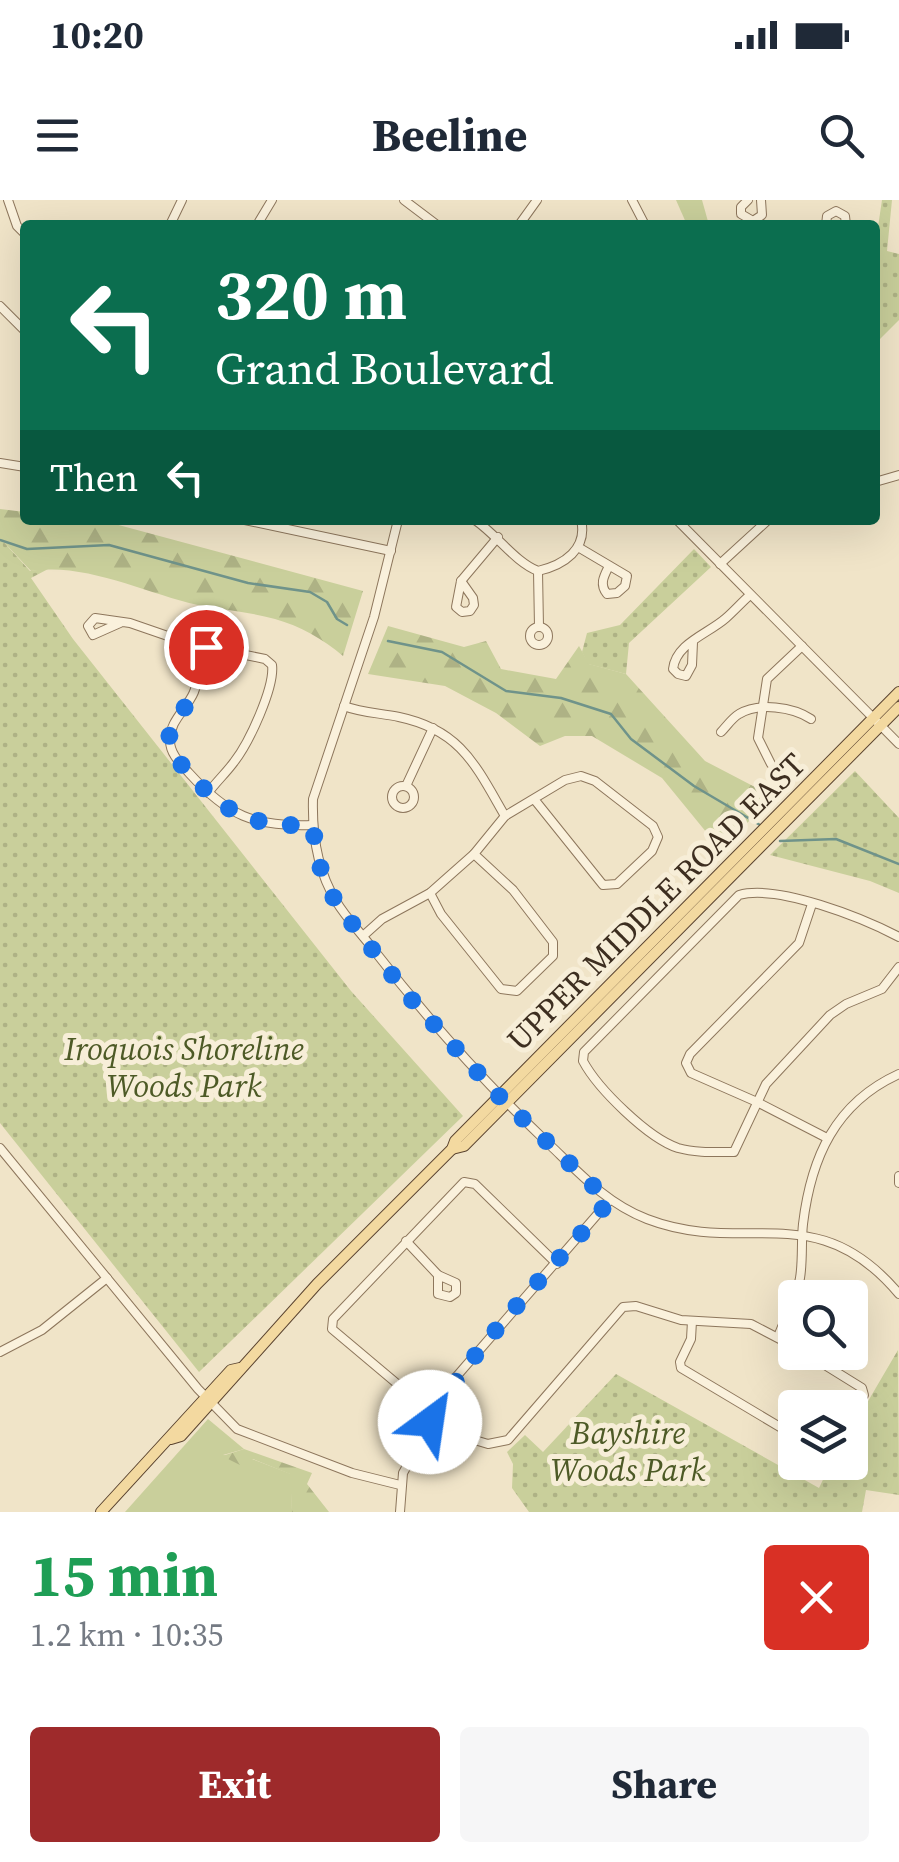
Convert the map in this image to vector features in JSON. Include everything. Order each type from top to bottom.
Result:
[{"type":"main road","name":"UPPER MIDDLE ROAD EAST","points":[[101,1512],[171,1439],[181,1436],[208,1401],[238,1376],[240,1368],[318,1284],[452,1150],[464,1146],[502,1100],[877,722],[899,692]]},
{"type":"main road","name":"UPPER MIDDLE ROAD EAST","points":[[877,722],[899,707]]},
{"type":"street","points":[[8,200],[20,228]]},
{"type":"street","points":[[404,200],[421,208],[432,220]]},
{"type":"street","points":[[748,200],[740,211],[749,220]]},
{"type":"street","points":[[839,212],[844,200]]},
{"type":"street","points":[[752,220],[762,215],[759,201]]},
{"type":"street","points":[[827,220],[829,214],[839,212],[845,220]]},
{"type":"street","points":[[0,306],[20,325]]},
{"type":"street","points":[[286,525],[312,528],[391,552]]},
{"type":"street","points":[[397,525],[374,617],[314,799],[312,825],[321,870],[336,903],[411,999],[502,1100],[609,1201],[649,1220],[679,1228],[802,1234],[832,1240],[857,1255],[899,1294]]},
{"type":"street","points":[[482,525],[514,556],[538,570],[555,566],[578,548],[581,525]]},
{"type":"street","points":[[682,525],[899,744]]},
{"type":"street","points":[[720,564],[763,525]]},
{"type":"street","points":[[461,581],[498,537]]},
{"type":"street","points":[[578,548],[609,566]]},
{"type":"street","points":[[538,570],[540,628]]},
{"type":"street","points":[[693,642],[725,619],[750,594]]},
{"type":"street","points":[[120,623],[266,660],[272,665],[274,676],[242,750],[208,793]]},
{"type":"street","points":[[771,764],[758,738],[767,679],[802,646]]},
{"type":"street","points":[[206,647],[192,696],[175,720],[169,740],[174,756],[208,793],[240,817],[272,825],[312,825]]},
{"type":"street","points":[[344,706],[403,718],[450,737],[470,756],[505,816]]},
{"type":"street","points":[[721,732],[739,714],[762,707],[800,712],[811,719]]},
{"type":"street","points":[[406,786],[433,728]]},
{"type":"street","points":[[364,936],[382,919],[430,893],[474,854],[505,816],[566,780],[581,776],[596,781],[653,826],[658,837],[652,851],[616,884],[603,885],[534,799]]},
{"type":"street","points":[[430,893],[441,914],[501,989],[517,991],[552,956],[554,942],[513,890],[474,854]]},
{"type":"street","points":[[899,937],[845,913],[812,904],[754,890],[739,895],[584,1052],[586,1067],[663,1142],[681,1149],[734,1152],[766,1084],[830,1015],[882,989],[899,967]]},
{"type":"street","points":[[812,904],[799,943],[690,1054],[686,1063],[691,1073],[827,1138]]},
{"type":"street","points":[[799,1280],[810,1181],[827,1138],[852,1107],[899,1074]]},
{"type":"street","points":[[0,1148],[208,1401],[237,1429],[352,1473],[400,1485]]},
{"type":"street","points":[[557,1264],[470,1182],[460,1185],[406,1241],[333,1319],[332,1329],[458,1435],[474,1442],[496,1444],[508,1440],[624,1307],[636,1306],[692,1321],[751,1324],[778,1337]]},
{"type":"street","points":[[400,1512],[400,1485],[412,1452],[470,1359],[609,1201]]},
{"type":"street","points":[[406,1241],[438,1275]]},
{"type":"street","points":[[0,1352],[42,1330],[107,1278]]},
{"type":"street","points":[[692,1321],[692,1339],[680,1362],[682,1368],[778,1426]]},
{"type":"street","points":[[833,1370],[863,1390]]},
{"type":"green space","points":[[676,200],[702,200],[708,220],[685,220]]},
{"type":"green space","points":[[882,200],[892,200],[887,251],[899,254],[899,320],[880,339],[880,220]]},
{"type":"green space","points":[[0,509],[20,511],[20,525],[119,525],[363,591],[343,656],[311,634],[275,619],[198,605],[94,575],[52,569],[31,571],[0,538]]},
{"type":"green space","name":"Iroquois Shoreline Woods Park","points":[[0,538],[30,571],[50,568],[31,578],[73,639],[351,991],[463,1116],[199,1372],[0,1123]]},
{"type":"green space","points":[[694,549],[711,567],[629,643],[626,674],[588,664],[582,652],[587,633],[620,625]]},
{"type":"green space","points":[[388,626],[464,647],[486,641],[501,669],[556,679],[579,646],[589,664],[626,674],[705,761],[774,797],[720,849],[662,778],[592,736],[565,736],[540,746],[496,713],[445,686],[368,674]]},
{"type":"green space","points":[[855,771],[899,818],[899,893],[870,881],[770,855]]},
{"type":"green space","name":"Bayshire Woods Park","points":[[898,1350],[899,1495],[866,1490],[862,1512],[529,1512],[512,1488],[513,1464],[507,1452],[525,1435],[543,1452],[616,1374],[778,1465],[778,1480],[805,1480],[819,1488],[823,1480],[868,1480],[868,1401]]},
{"type":"green space","points":[[208,1419],[244,1449],[223,1455],[252,1459],[291,1474],[292,1512],[125,1512]]},
{"type":"green space","points":[[244,1449],[312,1473],[307,1484],[329,1512],[292,1512],[290,1474],[253,1459],[240,1465],[222,1456]]},
{"type":"waterway","points":[[0,540],[27,549],[109,545],[248,583],[310,592],[327,602],[337,619],[347,625]]},
{"type":"waterway","points":[[388,641],[442,652],[506,691],[561,698],[611,714],[631,739],[694,786],[760,825]]},
{"type":"waterway","points":[[780,841],[836,839],[899,864]]},
{"type":"route","points":[[206,647],[192,696],[175,720],[169,740],[174,756],[218,802],[240,817],[272,825],[312,825],[321,870],[336,903],[411,999],[499,1096],[609,1201],[470,1359],[430,1422]]}]
